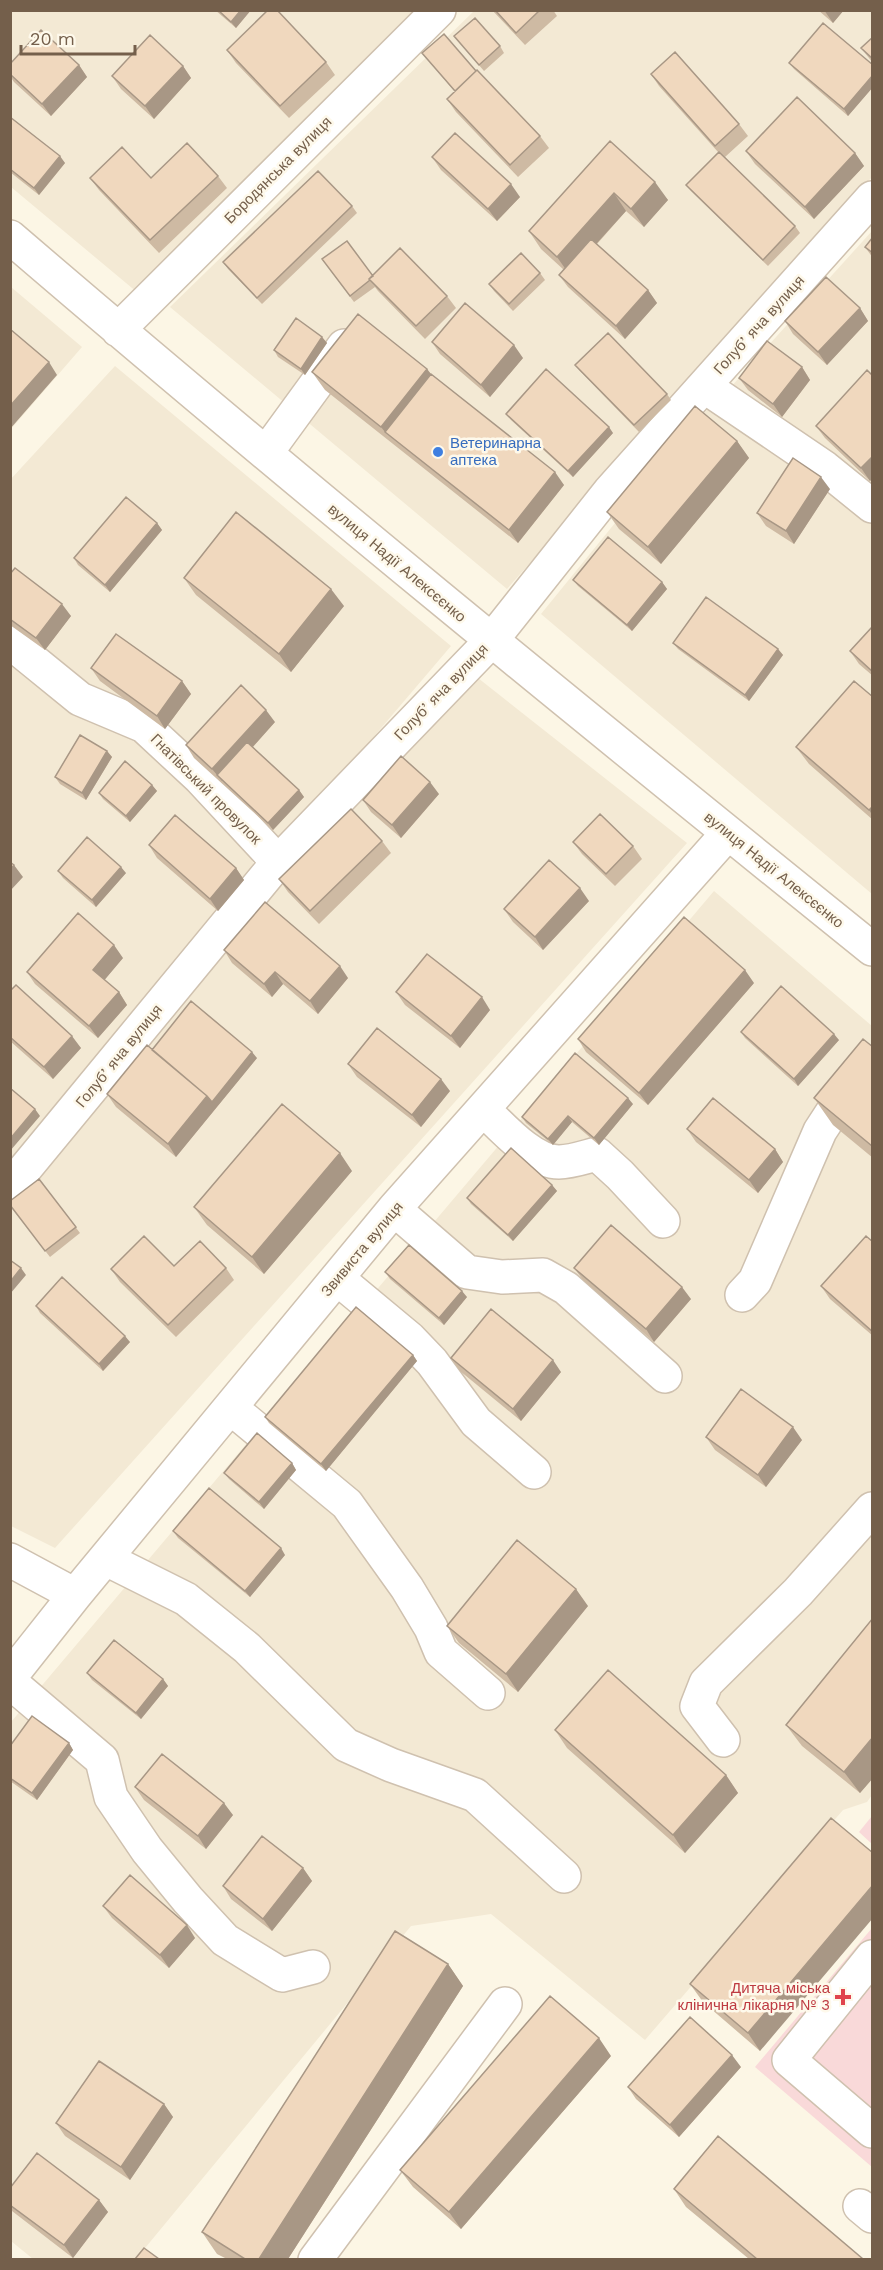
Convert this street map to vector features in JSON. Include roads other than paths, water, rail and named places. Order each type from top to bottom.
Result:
[{"type":"street","name":"Бородянська вулиця","points":[[118,330],[439,10]]},
{"type":"street","name":"Голубʼяча вулиця","points":[[10,1187],[278,862],[491,641],[610,491],[873,198]]},
{"type":"street","name":"вулиця Надії Алексєєнко","points":[[10,237],[491,641],[873,949]]},
{"type":"street","points":[[266,453],[356,330]]},
{"type":"street","points":[[704,386],[825,468],[873,507]]},
{"type":"street","name":"Гнатівський провулок","points":[[10,642],[80,699],[144,726],[200,778],[278,862]]},
{"type":"street","name":"Звивиста вулиця","points":[[10,1677],[394,1209],[728,833]]},
{"type":"street","points":[[742,1295],[755,1281],[820,1131],[835,1108],[873,1067]]},
{"type":"street","points":[[483,1109],[519,1143],[541,1159],[560,1162],[597,1154],[663,1221]]},
{"type":"street","points":[[394,1209],[467,1272],[502,1277],[543,1275],[566,1288],[665,1376]]},
{"type":"street","points":[[338,1279],[409,1338],[432,1362],[476,1422],[534,1472]]},
{"type":"street","points":[[231,1408],[347,1504],[407,1588],[441,1652],[488,1693]]},
{"type":"street","points":[[723,1740],[697,1706],[705,1683],[798,1592],[873,1509]]},
{"type":"street","points":[[106,1558],[186,1599],[248,1648],[345,1745],[391,1766],[475,1795],[564,1876]]},
{"type":"street","points":[[10,1560],[75,1595]]},
{"type":"street","points":[[10,1682],[102,1760],[111,1797],[147,1850],[225,1940],[282,1975],[313,1967]]},
{"type":"street","points":[[873,1957],[789,2060],[873,2131]]},
{"type":"street","points":[[315,2259],[505,2004]]},
{"type":"place","name":"Ветеринарна аптека","points":[[438,452]]},
{"type":"place","name":"Дитяча міська клінична лікарня № 3","points":[[843,1997]]}]
